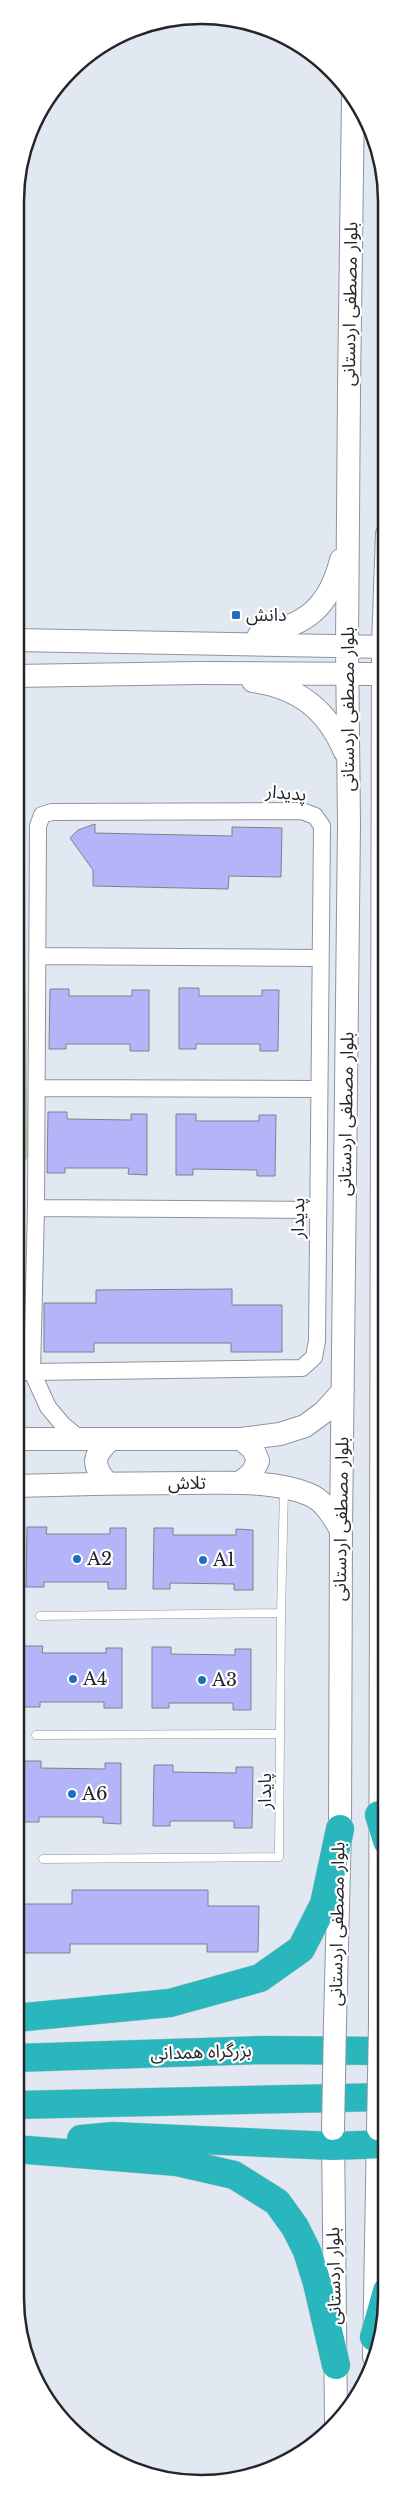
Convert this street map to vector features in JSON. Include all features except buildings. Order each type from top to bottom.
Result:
[{"type":"highway","points":[[24,2017],[170,2003],[260,1978],[301,1949],[324,1904],[340,1829]]},
{"type":"highway","name":"بزرگراه همدانی","points":[[24,2058],[265,2050],[378,2051]]},
{"type":"highway","points":[[24,2105],[378,2097]]},
{"type":"highway","points":[[24,2144],[114,2136],[378,2140]]},
{"type":"highway","points":[[24,2149],[177,2162],[234,2175],[277,2202],[295,2227],[307,2251],[336,2365]]},
{"type":"main road","name":"بلوار مصطفی اردستانی","points":[[333,2138],[340,1829],[342,1391],[349,824],[347,646],[353,109]]},
{"type":"main road","points":[[225,643],[288,629],[316,611],[332,588],[348,529]]},
{"type":"main road","points":[[24,640],[378,646]]},
{"type":"main road","points":[[198,673],[266,683],[297,694],[320,711],[336,730],[348,760]]},
{"type":"main road","points":[[24,676],[198,673],[378,674]]},
{"type":"main road","points":[[349,824],[354,813],[364,806],[376,810],[378,813]]},
{"type":"main road","points":[[24,1439],[241,1439],[280,1434],[305,1426],[324,1412],[342,1391]]},
{"type":"main road","points":[[240,1483],[252,1474],[258,1461],[253,1449],[241,1439]]},
{"type":"main road","points":[[107,1483],[97,1472],[95,1461],[100,1448],[110,1440]]},
{"type":"main road","name":"تلاش","points":[[24,1486],[107,1483],[240,1483],[284,1488],[309,1494],[326,1506],[341,1530]]},
{"type":"main road","name":"بلوار اردستانی","points":[[333,2138],[336,2413]]},
{"type":"main road","points":[[374,2335],[378,2229]]},
{"type":"street","name":"پدیدار","points":[[32,1372],[302,1368],[314,1356],[316,1341],[318,1210],[322,826],[314,816],[302,811],[52,812],[42,815],[38,826],[36,1208],[32,1372],[48,1406],[63,1425],[80,1439]]},
{"type":"street","points":[[37,956],[320,958]]},
{"type":"street","points":[[37,1088],[319,1089]]},
{"type":"street","points":[[36,1208],[318,1210]]},
{"type":"street","points":[[24,1372],[32,1372]]},
{"type":"lane","name":"پایدار","points":[[43,1859],[279,1857],[284,1488]]},
{"type":"lane","points":[[40,1616],[281,1613]]},
{"type":"lane","points":[[36,1735],[280,1734]]},
{"type":"green space","points":[[24,851],[28,1157],[24,1162]]},
{"type":"place","name":"دانش","points":[[236,615]]},
{"type":"place","name":"A2","points":[[77,1559]]},
{"type":"place","name":"A1","points":[[203,1560]]},
{"type":"place","name":"A4","points":[[73,1679]]},
{"type":"place","name":"A3","points":[[202,1680]]},
{"type":"place","name":"A6","points":[[72,1794]]}]
